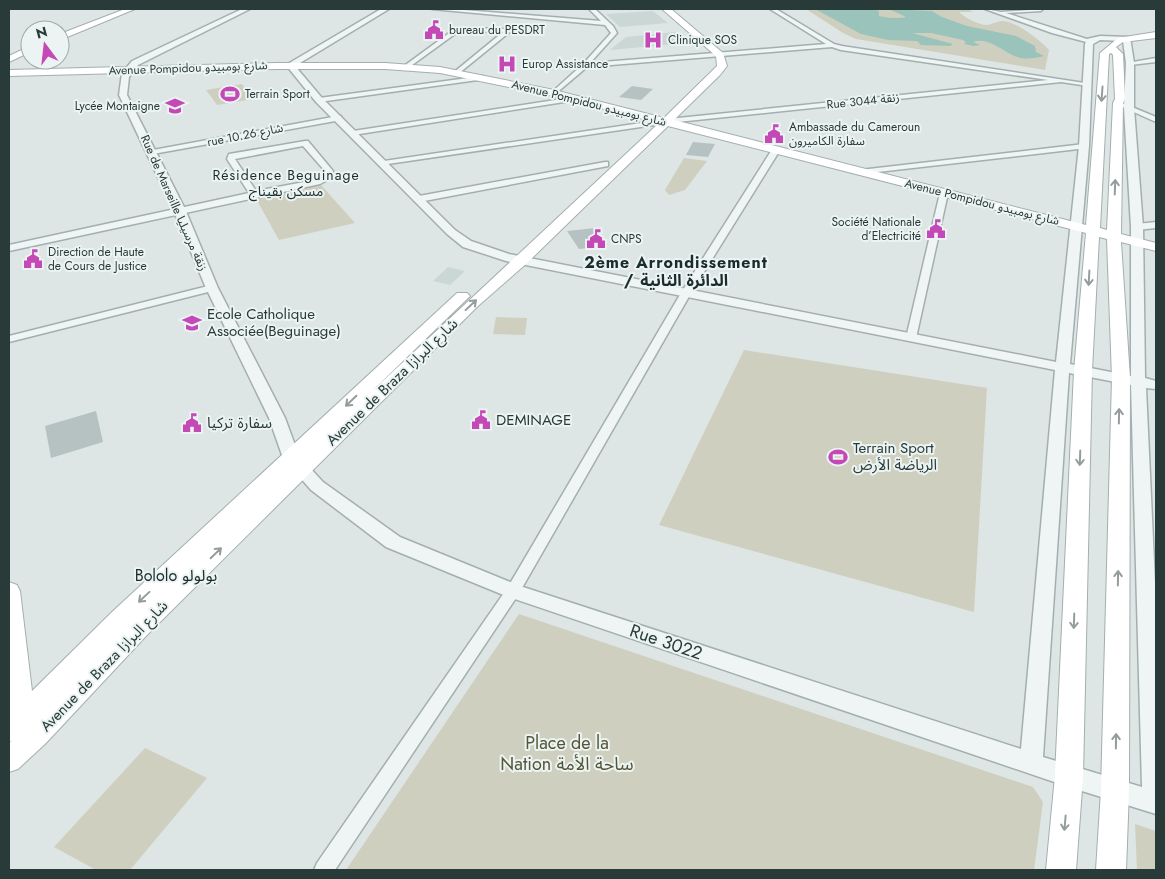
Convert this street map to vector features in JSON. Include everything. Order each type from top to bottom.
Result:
[{"type":"main road","points":[[70,33],[131,9]]},
{"type":"main road","points":[[657,9],[715,55]]},
{"type":"main road","points":[[666,9],[715,55]]},
{"type":"main road","points":[[1061,870],[1069,776],[1084,371],[1084,228],[1105,53],[1112,49],[1115,42],[1156,35]]},
{"type":"main road","points":[[1111,870],[1129,380],[1114,236],[1136,107],[1118,54],[1112,49]]},
{"type":"main road","name":"Avenue de Braza شارع البرازا","points":[[9,760],[23,728],[139,628],[296,464],[473,303],[605,164],[717,73],[722,66],[715,55]]},
{"type":"main road","name":"Avenue Pompidou شارع بومبيدو","points":[[9,73],[290,65],[406,67],[456,73],[554,93],[1114,236],[1137,234],[1156,247]]},
{"type":"main road","name":"Avenue de Braza شارع البرازا","points":[[514,258],[660,121]]},
{"type":"main road","points":[[9,591],[23,728]]},
{"type":"street","points":[[127,70],[146,56],[247,9]]},
{"type":"street","points":[[386,9],[290,65],[319,100],[458,238],[467,244],[514,258],[686,293],[1156,384]]},
{"type":"street","points":[[435,9],[607,23]]},
{"type":"street","points":[[554,93],[585,65],[614,33],[607,23],[592,9]]},
{"type":"street","points":[[773,9],[832,45],[860,53],[1088,84]]},
{"type":"street","points":[[988,9],[1054,32],[1090,41],[1100,38],[1127,39],[1136,107],[1137,234],[1129,380],[1156,802]]},
{"type":"street","points":[[999,12],[1041,9]]},
{"type":"street","points":[[541,18],[546,13]]},
{"type":"street","points":[[406,67],[458,29],[508,31],[456,73]]},
{"type":"street","points":[[1031,762],[1063,367],[1084,228],[1084,146],[1090,41]]},
{"type":"street","points":[[585,65],[832,45]]},
{"type":"street","points":[[1130,63],[1156,60]]},
{"type":"street","name":"Rue de Marseille زنقة مرسيليا","points":[[127,70],[123,82],[124,95],[180,209],[212,288],[277,418],[296,464]]},
{"type":"street","points":[[319,100],[483,78]]},
{"type":"street","name":"Rue 3044 زنقة","points":[[384,164],[660,121],[1058,81]]},
{"type":"street","points":[[353,133],[575,99]]},
{"type":"street","points":[[1136,107],[1156,120]]},
{"type":"street","name":"rue 10.26 شارع","points":[[153,152],[338,118]]},
{"type":"street","points":[[9,248],[180,209],[317,182],[328,176],[330,171],[305,143],[232,156],[231,159],[254,194]]},
{"type":"street","points":[[860,172],[1084,146]]},
{"type":"street","points":[[324,870],[514,590],[686,293],[776,150]]},
{"type":"street","points":[[419,199],[605,164]]},
{"type":"street","points":[[911,338],[944,193]]},
{"type":"street","points":[[1137,234],[1156,225]]},
{"type":"street","points":[[9,339],[212,288]]},
{"type":"street","name":"Rue 3022","points":[[296,464],[317,486],[393,542],[514,590],[1069,776],[1156,802]]},
{"type":"shaded area","points":[[815,9],[873,9],[879,11],[879,16],[889,18],[906,17],[889,9],[932,11],[942,17],[967,26],[1016,36],[1035,46],[1036,52],[1044,56],[1020,58],[984,41],[973,42],[980,45],[974,46],[964,44],[966,42],[963,40],[931,33],[912,33],[953,44],[950,46],[921,45],[917,41],[888,40],[861,34]]},
{"type":"shaded area","name":"Clinique SOS","points":[[653,11],[668,23],[620,27],[606,14]]},
{"type":"shaded area","name":"Clinique SOS","points":[[675,32],[688,43],[610,50],[626,37]]},
{"type":"shaded area","points":[[448,267],[465,271],[450,285],[433,281]]},
{"type":"green space","points":[[806,9],[967,9],[973,12],[959,12],[965,17],[984,25],[1001,21],[1009,22],[1040,41],[1049,50],[1045,70],[856,39],[843,33]]},
{"type":"green space","name":"Terrain Sport","points":[[242,84],[254,99],[217,105],[206,90]]},
{"type":"green space","points":[[684,158],[707,161],[685,190],[669,195],[665,190]]},
{"type":"green space","points":[[321,185],[355,223],[279,240],[255,197]]},
{"type":"green space","points":[[496,317],[527,318],[525,335],[493,334]]},
{"type":"green space","name":"Terrain Sport الرياضة الأرض","points":[[744,350],[987,388],[974,612],[659,525]]},
{"type":"green space","name":"Place de la Nation ساحة الأمة","points":[[519,614],[1033,787],[1043,802],[1034,870],[346,870]]},
{"type":"green space","points":[[145,748],[207,778],[130,870],[96,870],[54,847]]},
{"type":"green space","points":[[1135,824],[1156,831],[1156,870],[1137,870]]},
{"type":"building","points":[[632,86],[653,89],[641,100],[619,97]]},
{"type":"building","points":[[693,142],[715,144],[708,157],[686,155]]},
{"type":"building","name":"CNPS","points":[[596,228],[607,246],[579,249],[567,231]]},
{"type":"building","points":[[96,411],[103,442],[51,458],[45,426]]},
{"type":"place","name":"bureau du PESDRT","points":[[434,30]]},
{"type":"place","name":"Clinique SOS","points":[[653,40]]},
{"type":"place","name":"Europ Assistance","points":[[507,64]]},
{"type":"place","name":"Terrain Sport","points":[[230,94]]},
{"type":"place","name":"Lycée Montaigne","points":[[175,106]]},
{"type":"place","name":"Ambassade du Cameroun سفارة الكاميرون","points":[[774,134]]},
{"type":"place","name":"Société Nationale d’Electricité","points":[[936,229]]},
{"type":"place","name":"CNPS","points":[[596,239]]},
{"type":"place","name":"Direction de Haute de Cours de Justice","points":[[33,259]]},
{"type":"place","name":"Ecole Catholique Associée(Beguinage)","points":[[192,323]]},
{"type":"place","name":"DEMINAGE","points":[[481,420]]},
{"type":"place","name":"سفارة تركيا","points":[[192,423]]},
{"type":"place","name":"Terrain Sport الرياضة الأرض","points":[[838,457]]},
{"type":"district","name":"Résidence Beguinage مسكن بقيناج","points":[[286,184]]},
{"type":"district","name":"2ème Arrondissement / الدائرة الثانية","points":[[676,271]]},
{"type":"district","name":"Bololo بولولو","points":[[176,575]]}]
